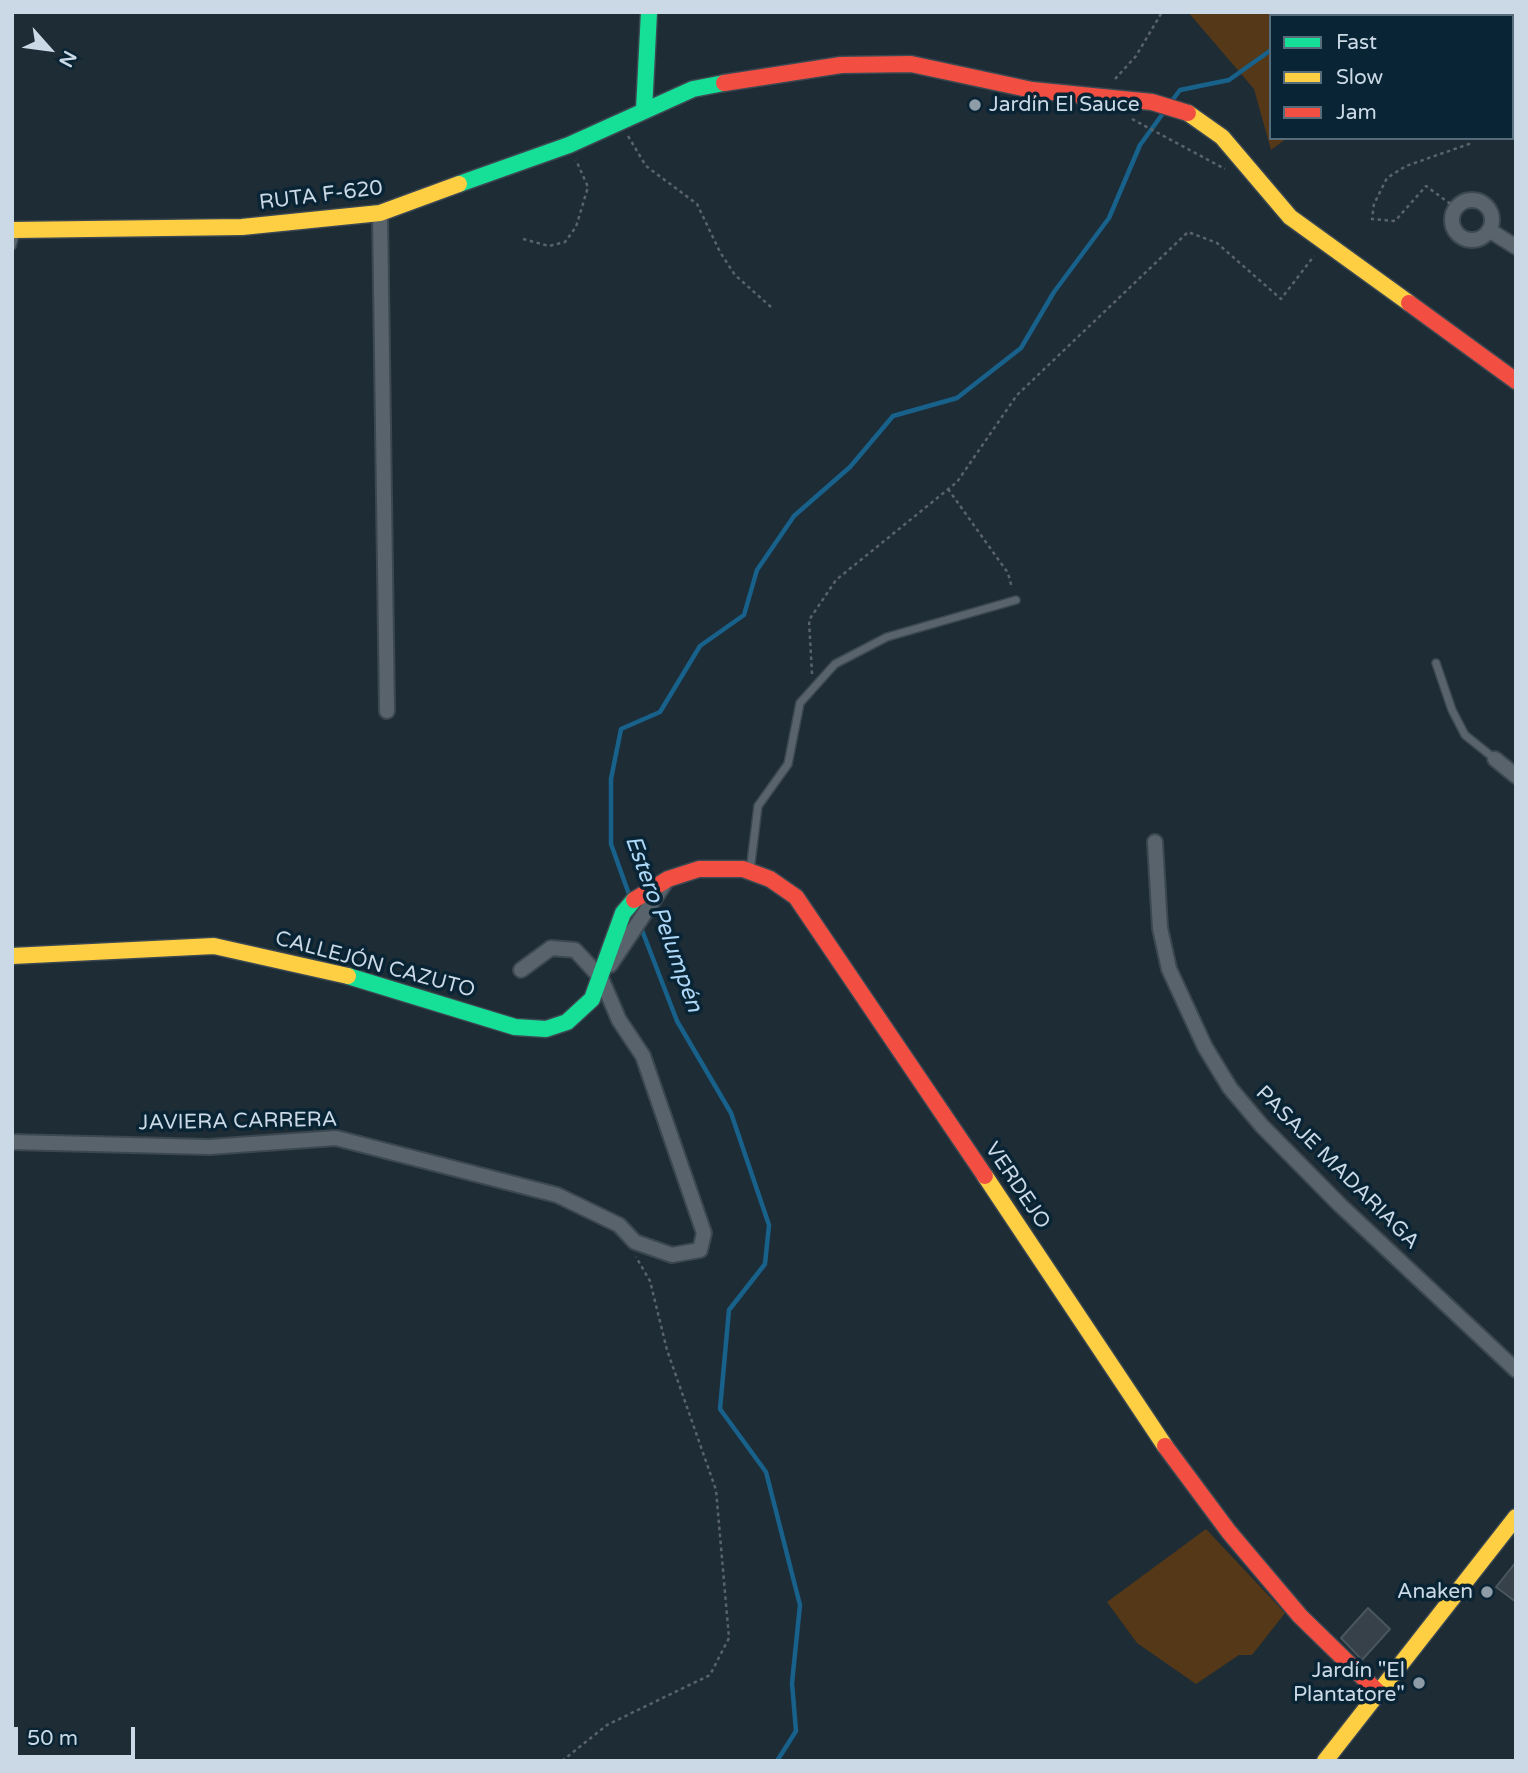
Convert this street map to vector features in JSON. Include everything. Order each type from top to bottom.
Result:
[{"type":"street","points":[[644,110],[649,12]]},
{"type":"street","name":"RUTA F-620","points":[[14,235],[242,227],[380,213],[569,145],[693,89],[764,75],[841,65],[911,64],[1032,90],[1152,102],[1186,112],[1209,125],[1290,217],[1516,381]]},
{"type":"street","points":[[1467,201],[1480,202],[1490,211],[1489,230],[1479,239],[1461,236],[1453,226],[1457,208],[1467,201]]},
{"type":"street","points":[[380,213],[387,711]]},
{"type":"street","points":[[1489,230],[1516,247]]},
{"type":"street","points":[[1495,759],[1516,776]]},
{"type":"street","name":"PASAJE MADARIAGA","points":[[1155,842],[1160,928],[1170,969],[1205,1047],[1230,1088],[1262,1126],[1333,1197],[1516,1370]]},
{"type":"street","name":"VERDEJO","points":[[601,978],[623,913],[632,901],[668,878],[713,867],[750,872],[784,887],[806,908],[1163,1444],[1263,1575],[1300,1616],[1379,1693]]},
{"type":"street","name":"CALLEJÓN CAZUTO","points":[[12,957],[214,946],[321,968],[515,1027],[536,1030],[556,1027],[576,1016],[592,999],[601,978]]},
{"type":"street","points":[[521,970],[551,948],[575,950],[601,978]]},
{"type":"street","name":"JAVIERA CARRERA","points":[[12,1142],[209,1147],[336,1138],[557,1195],[619,1225],[635,1242],[671,1255],[700,1250],[704,1233],[643,1056],[619,1020],[601,978]]},
{"type":"street","points":[[1325,1761],[1516,1517]]},
{"type":"lane","points":[[750,872],[758,806],[788,764],[800,703],[835,664],[887,637],[1016,600]]},
{"type":"lane","points":[[1436,663],[1452,710],[1465,735],[1495,759]]},
{"type":"path","points":[[1105,97],[1115,77],[1136,56],[1162,12]]},
{"type":"path","points":[[1122,118],[1133,119],[1228,171]]},
{"type":"path","points":[[621,120],[636,152],[646,166],[697,204],[719,252],[735,275],[771,307]]},
{"type":"path","points":[[1457,208],[1426,186],[1395,221],[1372,219],[1374,204],[1387,178],[1406,166],[1469,145],[1470,140]]},
{"type":"path","points":[[523,239],[549,246],[565,242],[576,228],[588,187],[569,145]]},
{"type":"path","points":[[814,688],[809,651],[810,620],[836,580],[957,482],[1017,395],[1188,232],[1217,243],[1281,299],[1324,243]]},
{"type":"path","points":[[948,489],[1008,573],[1016,600]]},
{"type":"path","points":[[562,1761],[607,1725],[710,1675],[729,1638],[716,1490],[667,1350],[650,1281]]},
{"type":"shaded area","points":[[1188,12],[1441,12],[1269,14],[1269,140],[1284,140],[1271,150],[1254,89]]},
{"type":"shaded area","points":[[1206,1529],[1285,1613],[1252,1655],[1239,1655],[1196,1684],[1137,1643],[1107,1602]]},
{"type":"building","points":[[1516,1562],[1516,1602],[1496,1587]]},
{"type":"building","points":[[1368,1608],[1390,1629],[1362,1660],[1341,1638]]},
{"type":"waterway","name":"Estero Pelumpén","points":[[1171,102],[1180,90],[1229,80],[1269,51]]},
{"type":"waterway","name":"Estero Pelumpén","points":[[630,897],[611,844],[611,779],[621,729],[660,712],[700,646],[744,615],[757,570],[794,516],[850,467],[893,416],[957,398],[1021,348],[1054,292],[1109,218],[1140,145],[1164,112]]},
{"type":"waterway","name":"Estero Pelumpén","points":[[640,925],[677,1021],[731,1113],[769,1225],[765,1264],[729,1310],[720,1409],[766,1472],[800,1605],[792,1683],[796,1731],[777,1761]]},
{"type":"traffic: fast","points":[[644,110],[649,12]]},
{"type":"traffic: fast","points":[[459,184],[569,145],[693,89],[724,83]]},
{"type":"traffic: fast","points":[[348,976],[515,1027],[546,1029],[567,1022],[592,999],[623,913],[634,900]]},
{"type":"traffic: slow","points":[[1188,113],[1222,137],[1290,217],[1409,303]]},
{"type":"traffic: slow","points":[[12,230],[242,227],[380,213],[459,184]]},
{"type":"traffic: slow","points":[[12,956],[214,946],[348,976]]},
{"type":"traffic: slow","points":[[985,1176],[1165,1446]]},
{"type":"traffic: slow","points":[[1325,1761],[1516,1517]]},
{"type":"traffic: jam","points":[[724,83],[841,65],[911,64],[1032,90],[1152,102],[1188,113]]},
{"type":"traffic: jam","points":[[1409,303],[1516,381]]},
{"type":"traffic: jam","points":[[634,900],[668,879],[699,869],[743,869],[770,879],[796,897],[985,1176]]},
{"type":"traffic: jam","points":[[1165,1446],[1229,1532],[1300,1616],[1379,1693]]},
{"type":"place","name":"Jardín El Sauce","points":[[975,105]]},
{"type":"place","name":"Anaken","points":[[1487,1592]]},
{"type":"place","name":"Jardín \"El Plantatore\"","points":[[1419,1683]]}]
